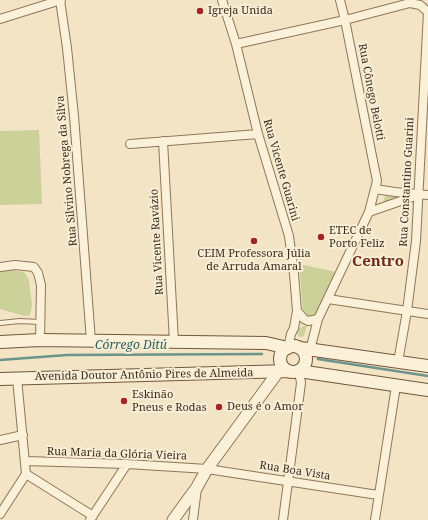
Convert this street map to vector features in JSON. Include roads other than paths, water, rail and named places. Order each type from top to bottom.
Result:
[{"type":"main road","points":[[0,342],[40,340],[266,343],[428,366]]},
{"type":"main road","points":[[299,348],[304,352],[306,360],[305,364],[289,371],[284,368],[280,360],[282,352],[299,348]]},
{"type":"main road","name":"Avenida Doutor Antônio Pires de Almeida","points":[[0,379],[289,371],[428,390]]},
{"type":"street","points":[[0,19],[61,0]]},
{"type":"street","name":"Rua Silvino Nobrega da Silva","points":[[61,0],[74,116],[91,341]]},
{"type":"street","name":"Rua Vicente Guarini","points":[[222,0],[236,44],[258,134],[289,236],[297,311],[294,328],[291,334],[299,348]]},
{"type":"street","name":"Rua Cônego Belotti","points":[[299,348],[318,319],[369,212],[377,181],[340,0]]},
{"type":"street","name":"Rua Constantino Guarini","points":[[345,20],[410,3],[420,5],[428,12],[417,195],[416,240],[407,311],[398,362]]},
{"type":"street","points":[[236,44],[345,20]]},
{"type":"street","points":[[130,144],[258,134]]},
{"type":"street","name":"Rua Vicente Ravázio","points":[[163,141],[174,342]]},
{"type":"street","points":[[375,189],[417,195],[428,194]]},
{"type":"street","points":[[369,212],[417,195]]},
{"type":"street","points":[[0,267],[15,265],[34,268],[38,274],[41,285],[40,340]]},
{"type":"street","points":[[328,299],[428,314]]},
{"type":"street","points":[[297,311],[304,319],[308,321],[318,319]]},
{"type":"street","points":[[173,520],[198,487],[207,469],[289,371],[301,383],[283,520]]},
{"type":"street","points":[[0,514],[26,474],[17,378]]},
{"type":"street","points":[[375,520],[396,386]]},
{"type":"street","points":[[0,440],[23,435]]},
{"type":"street","name":"Rua Maria da Glória Vieira","points":[[25,461],[127,464],[207,469]]},
{"type":"street","points":[[26,474],[91,518],[127,464]]},
{"type":"street","name":"Rua Boa Vista","points":[[207,469],[378,496]]},
{"type":"street","points":[[193,520],[198,487]]},
{"type":"lane","points":[[0,323],[20,321],[40,322]]},
{"type":"waterway","name":"Córrego Ditú","points":[[0,360],[67,355],[262,354]]},
{"type":"waterway","name":"Córrego Ditú","points":[[318,359],[428,376]]},
{"type":"place","name":"Igreja Unida","points":[[200,11]]},
{"type":"place","name":"ETEC de Porto Feliz","points":[[321,237]]},
{"type":"place","name":"CEIM Professora Júlia de Arruda Amaral","points":[[254,241]]},
{"type":"place","name":"Eskinão Pneus e Rodas","points":[[124,401]]},
{"type":"place","name":"Deus é o Amor","points":[[219,407]]},
{"type":"district","name":"Centro","points":[[378,262]]}]
